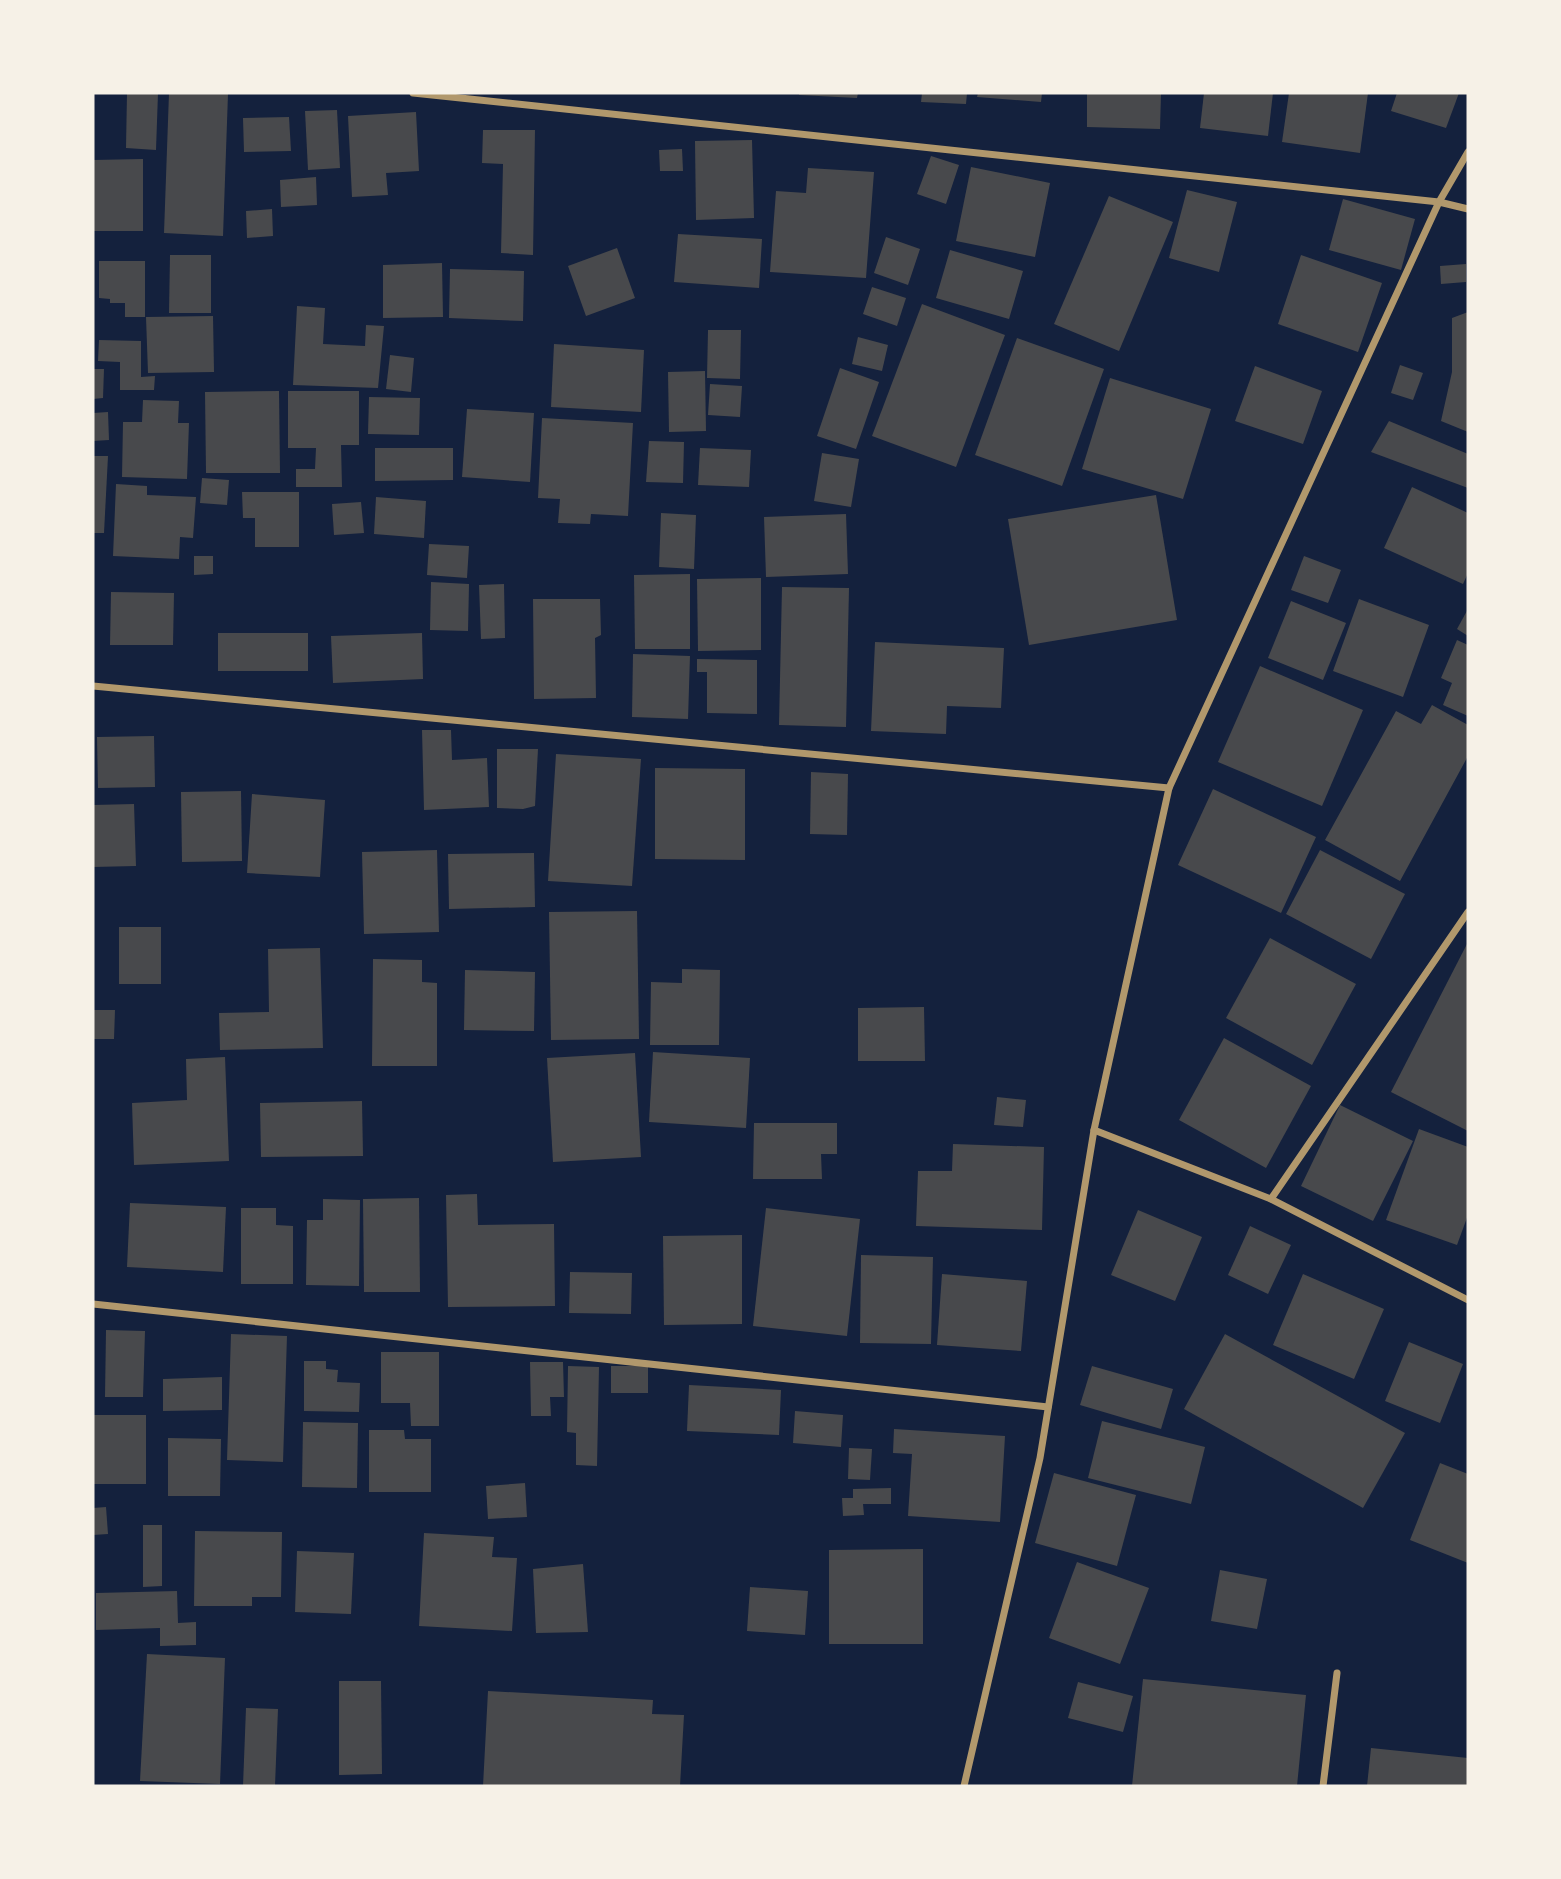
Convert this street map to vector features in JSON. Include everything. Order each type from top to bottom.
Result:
[{"type":"street","points":[[413,93],[1439,202],[1468,209]]},
{"type":"street","points":[[964,1786],[1040,1458],[1094,1130],[1169,788],[1439,202],[1468,152]]},
{"type":"street","points":[[93,687],[1169,788]]},
{"type":"street","points":[[1271,1199],[1468,912]]},
{"type":"street","points":[[1094,1130],[1271,1199],[1468,1300]]},
{"type":"street","points":[[93,1304],[1048,1407]]},
{"type":"street","points":[[1323,1786],[1337,1673]]},
{"type":"building","points":[[127,93],[158,93],[156,150],[126,148]]},
{"type":"building","points":[[169,93],[228,94],[223,236],[164,233]]},
{"type":"building","points":[[799,93],[858,93],[857,98]]},
{"type":"building","points":[[922,93],[967,93],[966,104],[921,102]]},
{"type":"building","points":[[978,93],[1042,93],[1041,102],[977,97]]},
{"type":"building","points":[[1087,93],[1161,93],[1160,129],[1087,127]]},
{"type":"building","points":[[1204,93],[1273,93],[1268,136],[1200,128]]},
{"type":"building","points":[[1289,93],[1368,93],[1360,153],[1282,142]]},
{"type":"building","points":[[1397,93],[1459,93],[1446,128],[1391,111]]},
{"type":"building","points":[[337,110],[340,168],[308,170],[305,111]]},
{"type":"building","points":[[416,112],[419,171],[386,173],[388,195],[352,197],[348,116]]},
{"type":"building","points":[[289,117],[291,151],[244,152],[243,118]]},
{"type":"building","points":[[483,130],[535,130],[533,255],[501,253],[503,164],[482,163]]},
{"type":"building","points":[[752,140],[754,218],[696,220],[695,141]]},
{"type":"building","points":[[682,149],[683,171],[660,171],[659,150]]},
{"type":"building","points":[[931,156],[959,165],[946,204],[917,194]]},
{"type":"building","points":[[143,159],[143,231],[93,231],[93,160]]},
{"type":"building","points":[[971,167],[1050,183],[1035,257],[956,241]]},
{"type":"building","points":[[808,168],[874,172],[866,278],[770,272],[776,191],[806,193]]},
{"type":"building","points":[[316,177],[317,205],[281,207],[280,180]]},
{"type":"building","points":[[1187,190],[1237,202],[1219,272],[1169,258]]},
{"type":"building","points":[[1109,196],[1173,222],[1119,351],[1054,324]]},
{"type":"building","points":[[1343,199],[1415,219],[1401,270],[1329,250]]},
{"type":"building","points":[[272,209],[273,236],[247,238],[246,211]]},
{"type":"building","points":[[678,234],[762,239],[759,288],[674,282]]},
{"type":"building","points":[[886,237],[920,249],[908,285],[874,273]]},
{"type":"building","points":[[617,248],[635,298],[586,316],[568,266]]},
{"type":"building","points":[[950,250],[1023,271],[1009,319],[936,298]]},
{"type":"building","points":[[170,255],[211,255],[211,313],[169,313]]},
{"type":"building","points":[[1301,255],[1382,283],[1358,352],[1278,324]]},
{"type":"building","points":[[99,261],[145,261],[145,317],[125,317],[125,303],[110,303],[110,299],[99,298]]},
{"type":"building","points":[[442,263],[443,317],[383,318],[383,265]]},
{"type":"building","points":[[1466,264],[1466,282],[1441,284],[1440,266]]},
{"type":"building","points":[[450,269],[524,271],[523,321],[449,318]]},
{"type":"building","points":[[872,287],[906,298],[897,326],[863,314]]},
{"type":"building","points":[[922,304],[1005,335],[956,467],[872,436]]},
{"type":"building","points":[[297,306],[325,308],[323,344],[365,346],[366,325],[384,326],[378,388],[293,385]]},
{"type":"building","points":[[1468,312],[1468,432],[1441,421],[1452,372],[1452,318]]},
{"type":"building","points":[[213,316],[214,372],[148,373],[146,317]]},
{"type":"building","points":[[708,330],[741,330],[740,379],[707,378]]},
{"type":"building","points":[[858,337],[888,345],[882,371],[852,364]]},
{"type":"building","points":[[1017,338],[1104,369],[1062,486],[975,455]]},
{"type":"building","points":[[99,340],[141,341],[141,377],[155,376],[154,390],[120,390],[120,362],[98,361]]},
{"type":"building","points":[[554,344],[644,350],[641,412],[551,407]]},
{"type":"building","points":[[390,355],[414,358],[411,392],[386,389]]},
{"type":"building","points":[[1400,365],[1423,373],[1413,400],[1391,393]]},
{"type":"building","points":[[1255,366],[1322,391],[1303,444],[1235,421]]},
{"type":"building","points":[[840,368],[879,382],[856,449],[817,436]]},
{"type":"building","points":[[93,369],[104,369],[103,398],[93,399]]},
{"type":"building","points":[[705,371],[706,431],[669,432],[668,372]]},
{"type":"building","points":[[1110,378],[1211,409],[1183,499],[1082,469]]},
{"type":"building","points":[[710,384],[742,386],[740,417],[708,415]]},
{"type":"building","points":[[279,391],[280,473],[206,473],[205,392]]},
{"type":"building","points":[[288,391],[359,391],[359,445],[341,445],[342,487],[296,487],[296,469],[315,469],[316,448],[288,448]]},
{"type":"building","points":[[369,397],[420,398],[419,435],[368,434]]},
{"type":"building","points":[[143,400],[179,401],[178,423],[189,423],[187,479],[122,477],[123,422],[142,422]]},
{"type":"building","points":[[467,409],[534,413],[530,482],[462,477]]},
{"type":"building","points":[[108,412],[109,440],[93,441],[93,413]]},
{"type":"building","points":[[542,418],[633,423],[628,516],[591,514],[590,524],[558,523],[560,499],[538,498]]},
{"type":"building","points":[[1389,421],[1468,454],[1468,488],[1371,452]]},
{"type":"building","points":[[649,441],[684,442],[683,483],[646,482]]},
{"type":"building","points":[[375,448],[453,448],[453,480],[375,481]]},
{"type":"building","points":[[700,448],[751,450],[749,487],[698,485]]},
{"type":"building","points":[[822,453],[859,459],[851,507],[814,501]]},
{"type":"building","points":[[93,456],[108,456],[104,533],[93,533]]},
{"type":"building","points":[[202,478],[229,480],[227,505],[200,503]]},
{"type":"building","points":[[116,484],[147,486],[147,495],[196,497],[193,538],[180,537],[179,559],[113,556]]},
{"type":"building","points":[[1412,487],[1468,513],[1468,573],[1463,584],[1384,548]]},
{"type":"building","points":[[242,492],[299,492],[299,547],[255,547],[255,518],[243,518]]},
{"type":"building","points":[[1156,495],[1177,620],[1029,645],[1008,519]]},
{"type":"building","points":[[376,497],[426,501],[424,538],[374,534]]},
{"type":"building","points":[[361,502],[364,533],[334,535],[332,504]]},
{"type":"building","points":[[661,513],[696,515],[694,569],[659,567]]},
{"type":"building","points":[[846,514],[848,574],[766,577],[764,517]]},
{"type":"building","points":[[429,544],[469,546],[467,578],[427,575]]},
{"type":"building","points":[[194,556],[213,556],[213,574],[194,575]]},
{"type":"building","points":[[1304,556],[1341,570],[1328,603],[1291,590]]},
{"type":"building","points":[[690,574],[690,649],[635,649],[634,575]]},
{"type":"building","points":[[761,578],[761,650],[698,651],[697,579]]},
{"type":"building","points":[[431,582],[469,584],[468,631],[430,630]]},
{"type":"building","points":[[504,584],[505,638],[481,639],[479,585]]},
{"type":"building","points":[[782,587],[849,588],[846,727],[779,725]]},
{"type":"building","points":[[111,592],[174,593],[173,645],[110,645]]},
{"type":"building","points":[[533,599],[600,599],[601,635],[595,638],[596,698],[534,699]]},
{"type":"building","points":[[1359,599],[1429,625],[1403,697],[1333,671]]},
{"type":"building","points":[[1291,601],[1346,623],[1323,680],[1268,658]]},
{"type":"building","points":[[1468,609],[1468,636],[1457,629]]},
{"type":"building","points":[[218,633],[308,633],[308,671],[218,671]]},
{"type":"building","points":[[422,633],[423,679],[333,683],[331,636]]},
{"type":"building","points":[[1457,640],[1468,645],[1468,716],[1443,705],[1452,683],[1441,678]]},
{"type":"building","points":[[875,642],[1004,648],[1001,708],[947,706],[946,734],[871,731]]},
{"type":"building","points":[[633,654],[690,656],[688,719],[632,717]]},
{"type":"building","points":[[697,659],[757,660],[757,714],[707,713],[707,672],[697,672]]},
{"type":"building","points":[[1260,666],[1363,710],[1322,806],[1218,762]]},
{"type":"building","points":[[1432,705],[1468,725],[1468,756],[1400,881],[1325,840],[1396,711],[1421,724]]},
{"type":"building","points":[[422,730],[451,730],[452,760],[487,758],[489,807],[424,810]]},
{"type":"building","points":[[154,736],[155,787],[98,788],[97,737]]},
{"type":"building","points":[[497,749],[538,749],[535,806],[523,809],[497,808]]},
{"type":"building","points":[[556,754],[641,759],[632,886],[548,881]]},
{"type":"building","points":[[655,768],[745,769],[745,860],[655,859]]},
{"type":"building","points":[[811,772],[848,774],[847,835],[810,834]]},
{"type":"building","points":[[1213,789],[1316,837],[1281,913],[1178,865]]},
{"type":"building","points":[[241,791],[242,861],[182,862],[181,792]]},
{"type":"building","points":[[252,794],[325,800],[320,877],[247,873]]},
{"type":"building","points":[[134,804],[136,866],[93,867],[93,805]]},
{"type":"building","points":[[437,850],[439,932],[364,934],[362,852]]},
{"type":"building","points":[[1320,850],[1405,894],[1371,959],[1286,914]]},
{"type":"building","points":[[534,853],[535,907],[449,909],[448,854]]},
{"type":"building","points":[[637,911],[639,1039],[551,1040],[549,912]]},
{"type":"building","points":[[119,927],[161,927],[161,984],[119,984]]},
{"type":"building","points":[[1270,938],[1356,984],[1312,1065],[1226,1018]]},
{"type":"building","points":[[1468,942],[1468,1131],[1391,1092]]},
{"type":"building","points":[[320,948],[323,1048],[220,1050],[219,1013],[269,1012],[268,949]]},
{"type":"building","points":[[373,959],[422,960],[422,982],[437,983],[437,1066],[372,1066]]},
{"type":"building","points":[[682,969],[720,970],[719,1045],[650,1045],[651,982],[682,983]]},
{"type":"building","points":[[465,970],[535,972],[534,1031],[464,1030]]},
{"type":"building","points":[[924,1007],[925,1061],[858,1061],[858,1008]]},
{"type":"building","points":[[93,1010],[115,1010],[114,1039],[93,1039]]},
{"type":"building","points":[[1224,1038],[1311,1086],[1266,1168],[1179,1120]]},
{"type":"building","points":[[653,1052],[750,1058],[746,1128],[649,1122]]},
{"type":"building","points":[[635,1053],[641,1157],[553,1162],[547,1058]]},
{"type":"building","points":[[225,1057],[229,1161],[134,1165],[132,1103],[187,1100],[186,1059]]},
{"type":"building","points":[[997,1097],[1026,1100],[1023,1127],[994,1125]]},
{"type":"building","points":[[362,1101],[363,1156],[261,1157],[260,1103]]},
{"type":"building","points":[[1340,1105],[1413,1141],[1373,1221],[1301,1186]]},
{"type":"building","points":[[754,1123],[837,1123],[837,1154],[821,1154],[822,1179],[753,1179]]},
{"type":"building","points":[[1419,1129],[1468,1147],[1468,1215],[1457,1245],[1386,1220]]},
{"type":"building","points":[[953,1144],[1044,1147],[1042,1230],[916,1226],[918,1171],[952,1171]]},
{"type":"building","points":[[477,1194],[478,1225],[554,1224],[555,1306],[448,1307],[446,1195]]},
{"type":"building","points":[[419,1198],[420,1292],[364,1292],[363,1199]]},
{"type":"building","points":[[323,1199],[360,1200],[359,1286],[306,1285],[307,1220],[323,1220]]},
{"type":"building","points":[[130,1203],[226,1207],[223,1272],[127,1267]]},
{"type":"building","points":[[241,1208],[276,1208],[276,1225],[293,1226],[293,1284],[241,1284]]},
{"type":"building","points":[[766,1208],[860,1219],[847,1336],[753,1326]]},
{"type":"building","points":[[1138,1210],[1202,1237],[1175,1301],[1111,1275]]},
{"type":"building","points":[[1250,1226],[1291,1245],[1268,1294],[1228,1275]]},
{"type":"building","points":[[742,1235],[742,1324],[664,1325],[663,1236]]},
{"type":"building","points":[[861,1255],[933,1257],[931,1344],[860,1343]]},
{"type":"building","points":[[570,1272],[632,1273],[631,1314],[569,1313]]},
{"type":"building","points":[[942,1274],[1027,1281],[1021,1351],[937,1345]]},
{"type":"building","points":[[1303,1274],[1384,1309],[1354,1379],[1273,1345]]},
{"type":"building","points":[[106,1330],[145,1331],[143,1397],[105,1397]]},
{"type":"building","points":[[231,1334],[287,1336],[283,1462],[227,1460]]},
{"type":"building","points":[[1225,1334],[1405,1433],[1363,1508],[1184,1409]]},
{"type":"building","points":[[1409,1342],[1463,1364],[1440,1423],[1385,1401]]},
{"type":"building","points":[[381,1352],[439,1352],[439,1426],[411,1426],[410,1403],[381,1403]]},
{"type":"building","points":[[304,1361],[326,1361],[326,1369],[338,1370],[337,1382],[360,1383],[359,1412],[304,1411]]},
{"type":"building","points":[[530,1362],[563,1362],[564,1397],[550,1397],[551,1416],[531,1416]]},
{"type":"building","points":[[568,1366],[599,1367],[597,1466],[576,1465],[576,1433],[567,1432]]},
{"type":"building","points":[[611,1366],[648,1366],[648,1393],[611,1393]]},
{"type":"building","points":[[1092,1366],[1173,1389],[1161,1429],[1080,1405]]},
{"type":"building","points":[[222,1377],[222,1410],[163,1411],[163,1379]]},
{"type":"building","points":[[689,1385],[781,1390],[779,1435],[687,1431]]},
{"type":"building","points":[[795,1411],[843,1415],[841,1447],[793,1443]]},
{"type":"building","points":[[93,1415],[146,1415],[146,1484],[93,1484]]},
{"type":"building","points":[[1102,1421],[1205,1447],[1191,1504],[1088,1478]]},
{"type":"building","points":[[303,1422],[358,1423],[357,1488],[302,1487]]},
{"type":"building","points":[[894,1429],[1005,1436],[1000,1522],[908,1516],[912,1454],[893,1453]]},
{"type":"building","points":[[369,1430],[404,1430],[405,1439],[431,1439],[431,1492],[369,1492]]},
{"type":"building","points":[[168,1438],[221,1439],[220,1496],[168,1496]]},
{"type":"building","points":[[849,1448],[872,1449],[870,1480],[848,1479]]},
{"type":"building","points":[[1440,1463],[1468,1474],[1468,1563],[1410,1540]]},
{"type":"building","points":[[1054,1473],[1136,1495],[1117,1566],[1035,1543]]},
{"type":"building","points":[[525,1483],[527,1517],[488,1519],[486,1486]]},
{"type":"building","points":[[891,1488],[891,1504],[863,1504],[864,1515],[843,1516],[842,1498],[853,1498],[853,1489]]},
{"type":"building","points":[[106,1507],[108,1534],[93,1535],[93,1508]]},
{"type":"building","points":[[143,1525],[162,1525],[162,1586],[143,1587]]},
{"type":"building","points":[[195,1531],[282,1532],[281,1597],[252,1597],[252,1606],[194,1606]]},
{"type":"building","points":[[424,1533],[494,1537],[492,1557],[517,1558],[512,1631],[419,1626]]},
{"type":"building","points":[[923,1549],[923,1644],[829,1644],[829,1550]]},
{"type":"building","points":[[297,1551],[354,1553],[351,1614],[295,1612]]},
{"type":"building","points":[[1077,1562],[1149,1588],[1120,1664],[1049,1638]]},
{"type":"building","points":[[583,1564],[588,1632],[536,1633],[533,1569]]},
{"type":"building","points":[[1220,1570],[1267,1579],[1257,1629],[1211,1621]]},
{"type":"building","points":[[750,1587],[808,1591],[805,1635],[747,1631]]},
{"type":"building","points":[[177,1591],[178,1623],[196,1622],[196,1645],[160,1646],[160,1628],[96,1630],[96,1593]]},
{"type":"building","points":[[147,1654],[225,1658],[220,1784],[140,1781]]},
{"type":"building","points":[[1143,1679],[1306,1695],[1297,1786],[1132,1786]]},
{"type":"building","points":[[339,1681],[381,1681],[382,1774],[339,1775]]},
{"type":"building","points":[[1078,1682],[1133,1696],[1123,1732],[1068,1718]]},
{"type":"building","points":[[488,1691],[653,1700],[652,1714],[684,1715],[680,1786],[483,1786]]},
{"type":"building","points":[[246,1708],[278,1709],[275,1786],[243,1786]]},
{"type":"building","points":[[1371,1748],[1468,1758],[1468,1786],[1367,1786]]}]
